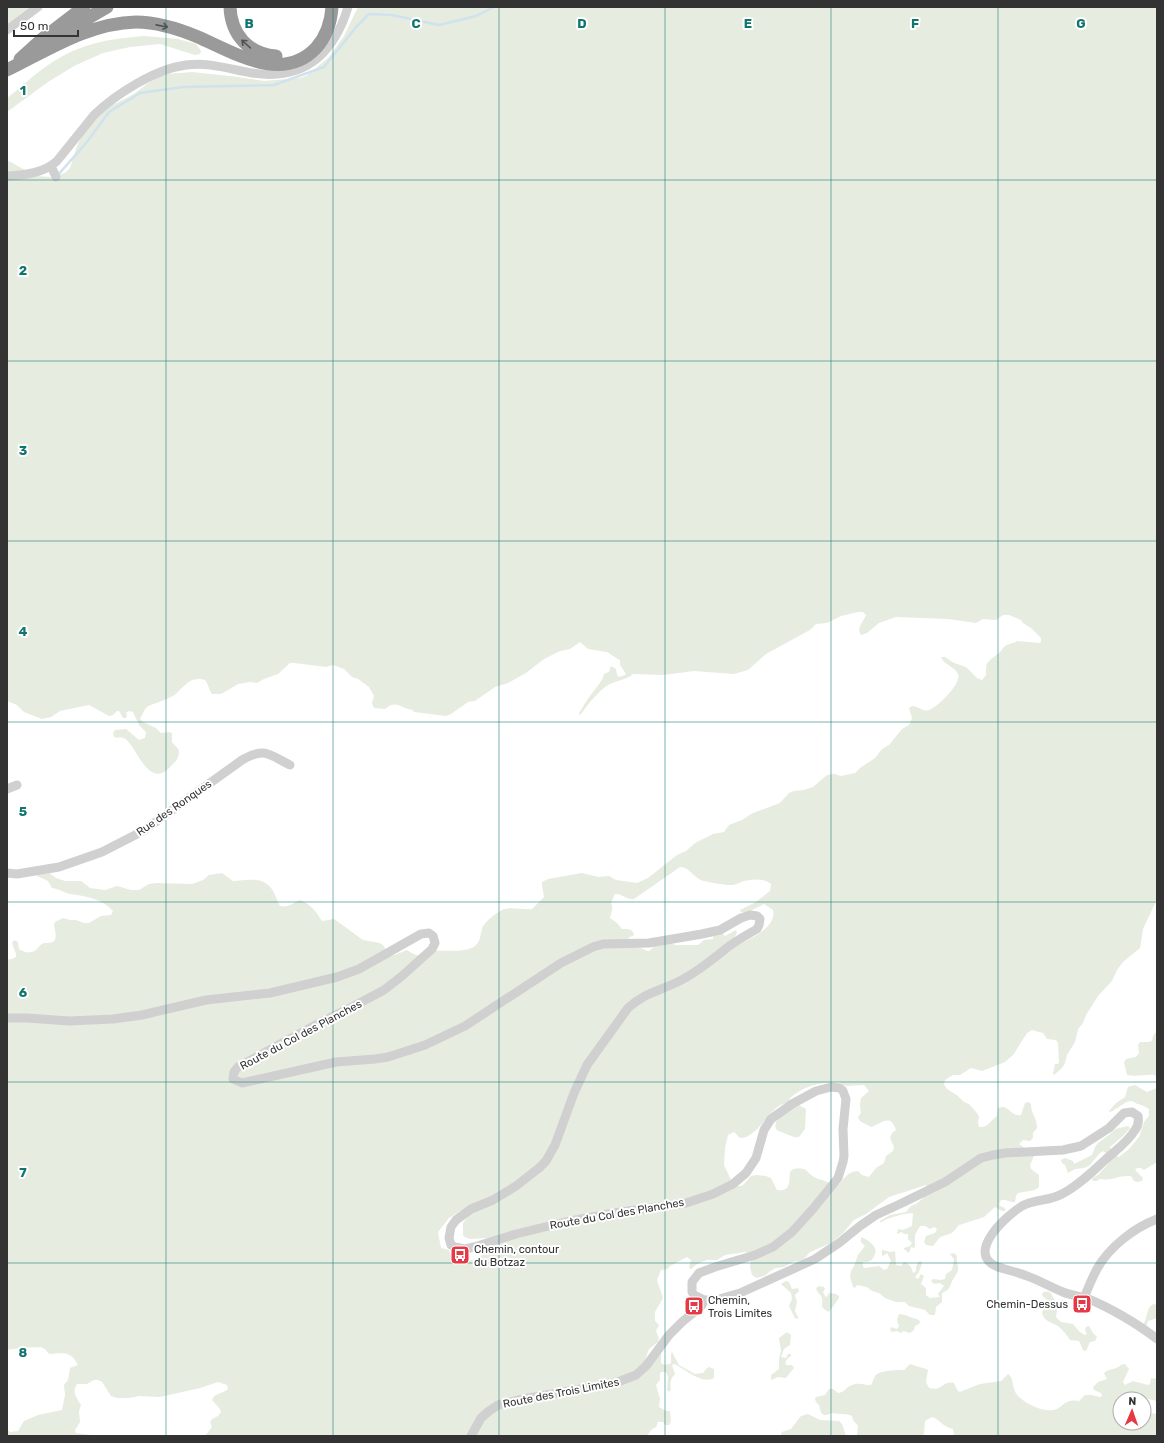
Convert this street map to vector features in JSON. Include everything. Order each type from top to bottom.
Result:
[{"type":"highway","points":[[7,70],[41,40],[84,7]]},
{"type":"highway","points":[[7,70],[50,39],[107,7]]},
{"type":"highway","points":[[230,7],[230,18],[242,42],[258,52],[276,56],[295,52],[309,43],[320,27],[324,7]]},
{"type":"highway","points":[[7,70],[85,32],[113,25],[138,22],[161,25],[186,32],[256,62],[276,64],[289,63],[308,55],[323,39],[329,26],[332,7]]},
{"type":"street","points":[[7,30],[38,7]]},
{"type":"street","points":[[7,176],[34,173],[51,166],[100,109],[132,87],[166,70],[186,65],[206,64],[253,73],[274,75],[295,71],[323,54],[331,45],[342,25],[348,7]]},
{"type":"street","points":[[51,166],[56,177]]},
{"type":"street","name":"Rue des Ronques","points":[[7,873],[17,874],[59,867],[102,852],[143,831],[242,760],[258,752],[290,764]]},
{"type":"street","points":[[7,789],[17,785]]},
{"type":"street","name":"Route du Col des Planches","points":[[7,1018],[69,1021],[113,1019],[142,1015],[206,1000],[265,994],[344,975],[367,966],[421,934],[426,933],[433,936],[434,944],[432,949],[384,990],[238,1067],[234,1072],[233,1079],[242,1083],[336,1062],[388,1057],[425,1045],[465,1026],[561,963],[593,947],[603,944],[649,943],[702,934],[720,930],[746,915],[754,914],[760,922],[757,929],[731,945],[686,978],[647,994],[628,1008],[587,1065],[570,1103],[555,1145],[546,1161],[516,1186],[493,1200],[463,1214],[456,1220],[449,1233],[451,1245],[465,1249],[565,1222],[671,1205],[707,1197],[732,1184],[746,1173],[756,1158],[766,1124],[778,1113],[816,1091],[831,1087],[840,1088],[846,1099],[844,1156],[841,1170],[835,1183],[792,1232],[773,1247],[755,1255],[710,1268],[699,1273],[692,1282],[692,1292],[694,1296],[704,1300]]},
{"type":"street","points":[[704,1300],[716,1300],[740,1293],[803,1265],[839,1243],[858,1227],[876,1215],[939,1185],[986,1156],[1068,1149],[1081,1146],[1109,1128],[1124,1113],[1132,1112],[1138,1116],[1138,1123],[1134,1131],[1123,1143],[1077,1184],[1062,1194],[1048,1200],[1027,1204],[1016,1211],[990,1236],[985,1245],[984,1253],[990,1263],[995,1266],[1030,1277],[1067,1294],[1084,1298],[1122,1316],[1157,1339]]},
{"type":"street","points":[[1084,1298],[1098,1267],[1106,1256],[1130,1234],[1157,1219]]},
{"type":"street","name":"Route des Trois Limites","points":[[471,1436],[481,1418],[489,1411],[505,1403],[615,1383],[636,1375],[646,1366],[669,1335],[698,1309],[704,1300]]},
{"type":"shaded area","points":[[7,7],[31,7],[7,26]]},
{"type":"shaded area","points":[[358,7],[1157,7],[1157,899],[1143,929],[1140,948],[1123,962],[1112,981],[1098,996],[1078,1029],[1075,1042],[1067,1055],[1065,1063],[1054,1075],[1055,1064],[1058,1064],[1059,1062],[1058,1043],[1056,1040],[1047,1039],[1043,1033],[1032,1030],[1027,1033],[1013,1055],[1005,1062],[982,1071],[971,1068],[960,1075],[953,1075],[945,1080],[944,1084],[947,1089],[969,1104],[977,1113],[979,1117],[979,1127],[987,1125],[997,1116],[998,1108],[1005,1107],[1014,1114],[1021,1115],[1025,1103],[1029,1102],[1031,1104],[1037,1128],[1033,1133],[1033,1138],[1030,1141],[1023,1140],[1019,1144],[1034,1156],[1030,1165],[1031,1169],[1039,1175],[1039,1187],[1035,1190],[1018,1193],[1015,1202],[1001,1200],[999,1204],[1005,1208],[1005,1211],[995,1207],[984,1217],[959,1225],[952,1233],[940,1237],[933,1246],[926,1245],[924,1242],[926,1236],[935,1233],[937,1229],[934,1227],[930,1229],[925,1226],[920,1226],[915,1235],[915,1246],[914,1248],[911,1247],[909,1253],[904,1249],[912,1243],[908,1239],[908,1234],[901,1232],[898,1234],[897,1233],[898,1229],[903,1230],[912,1226],[913,1213],[896,1216],[881,1223],[880,1221],[890,1215],[906,1212],[911,1206],[916,1204],[928,1194],[926,1185],[889,1197],[866,1214],[854,1220],[843,1233],[831,1243],[810,1252],[800,1261],[793,1262],[784,1267],[776,1268],[766,1275],[757,1278],[752,1275],[750,1267],[751,1259],[749,1253],[745,1252],[725,1255],[717,1260],[707,1260],[697,1264],[691,1269],[689,1268],[691,1260],[687,1257],[670,1266],[668,1269],[661,1270],[657,1280],[663,1298],[655,1312],[655,1321],[659,1325],[656,1331],[659,1338],[658,1342],[649,1349],[645,1360],[661,1352],[661,1363],[669,1364],[671,1363],[672,1352],[679,1365],[695,1374],[703,1373],[709,1367],[714,1369],[714,1378],[709,1380],[699,1378],[674,1364],[672,1365],[675,1374],[671,1379],[671,1389],[669,1392],[667,1390],[668,1377],[666,1372],[660,1373],[660,1380],[656,1385],[660,1399],[659,1407],[666,1411],[670,1411],[671,1421],[669,1425],[665,1425],[663,1422],[658,1422],[656,1427],[651,1430],[647,1436],[205,1436],[212,1427],[210,1422],[212,1419],[218,1416],[221,1412],[212,1400],[215,1396],[228,1389],[227,1385],[218,1382],[200,1388],[160,1397],[139,1396],[117,1398],[111,1396],[102,1382],[94,1380],[87,1384],[77,1384],[75,1390],[76,1397],[81,1405],[79,1411],[80,1422],[75,1430],[76,1433],[92,1436],[7,1436],[7,1429],[10,1432],[18,1431],[24,1421],[38,1415],[62,1410],[65,1395],[64,1385],[68,1380],[70,1368],[78,1365],[70,1355],[63,1353],[50,1354],[41,1347],[7,1350],[7,960],[16,957],[12,943],[14,940],[18,942],[19,949],[26,952],[33,952],[42,944],[54,941],[56,937],[55,922],[63,918],[89,923],[101,916],[111,915],[113,911],[99,901],[52,888],[48,881],[37,876],[38,875],[49,873],[56,878],[65,881],[81,881],[90,888],[105,890],[117,886],[131,890],[139,890],[149,884],[157,883],[192,884],[203,880],[209,875],[222,873],[233,881],[256,880],[265,883],[273,891],[280,906],[288,906],[300,900],[312,908],[322,921],[334,919],[363,940],[380,943],[390,955],[407,950],[414,954],[424,955],[433,951],[466,950],[477,944],[485,924],[499,911],[509,908],[532,909],[544,897],[542,882],[548,879],[582,873],[598,877],[609,876],[616,880],[637,883],[648,878],[695,843],[713,834],[724,832],[729,825],[742,820],[753,813],[780,803],[789,793],[813,787],[827,775],[834,774],[841,776],[855,773],[875,758],[882,749],[889,745],[902,729],[909,725],[912,718],[909,708],[912,706],[929,710],[943,700],[953,689],[958,678],[958,674],[942,660],[941,657],[945,657],[954,663],[966,667],[977,678],[982,680],[986,675],[986,667],[988,662],[1008,644],[1017,641],[1040,643],[1041,641],[1041,638],[1031,628],[1021,620],[1009,615],[1003,615],[996,620],[983,619],[976,623],[948,619],[896,617],[879,623],[867,633],[861,635],[859,630],[866,615],[863,612],[858,612],[841,616],[827,623],[816,624],[810,630],[766,654],[748,670],[734,674],[694,671],[663,675],[633,674],[605,687],[593,698],[579,715],[587,700],[602,680],[604,674],[609,672],[611,666],[616,669],[619,677],[626,674],[620,665],[620,660],[607,652],[588,649],[580,642],[570,649],[560,651],[544,659],[526,673],[508,683],[495,687],[475,701],[468,702],[446,716],[414,712],[411,709],[396,704],[385,709],[374,708],[372,703],[374,696],[369,687],[358,679],[352,677],[344,669],[333,665],[326,667],[290,663],[278,674],[257,683],[250,682],[238,684],[220,694],[212,694],[205,680],[200,679],[190,681],[175,695],[148,706],[140,719],[156,728],[161,733],[172,733],[172,742],[179,750],[178,757],[173,764],[163,773],[156,774],[149,770],[129,742],[124,738],[114,737],[113,733],[115,730],[126,729],[139,740],[145,738],[146,732],[139,725],[133,712],[126,712],[126,718],[123,718],[119,711],[109,716],[89,705],[60,711],[51,717],[42,719],[24,712],[17,705],[7,701],[7,160],[36,176],[51,177],[65,173],[70,168],[77,146],[84,131],[105,109],[134,94],[151,81],[167,74],[192,72],[264,81],[300,78],[306,76],[328,58],[344,36]],"holes":[[[680,867],[687,869],[701,880],[714,883],[734,885],[755,879],[771,884],[770,891],[756,902],[740,910],[741,912],[748,912],[764,904],[773,910],[773,916],[768,926],[763,931],[740,944],[733,939],[737,933],[736,930],[725,936],[721,932],[713,935],[713,939],[704,940],[698,945],[675,945],[667,941],[656,945],[649,951],[627,945],[629,937],[633,936],[634,934],[633,932],[629,929],[622,929],[610,918],[612,909],[611,903],[615,894],[629,899],[634,899]],[[839,1082],[846,1086],[864,1085],[869,1091],[861,1098],[861,1113],[858,1117],[860,1121],[871,1127],[885,1121],[891,1122],[894,1125],[896,1130],[892,1133],[890,1138],[894,1147],[893,1151],[886,1156],[884,1163],[876,1168],[869,1177],[862,1175],[858,1171],[851,1172],[837,1186],[824,1180],[817,1179],[805,1169],[793,1169],[790,1172],[787,1188],[782,1190],[777,1190],[771,1178],[766,1176],[751,1176],[741,1186],[738,1186],[731,1180],[724,1165],[725,1148],[728,1135],[734,1132],[740,1138],[747,1137],[753,1133],[775,1109],[787,1103],[782,1115],[776,1122],[776,1128],[780,1132],[799,1137],[805,1129],[806,1109],[789,1099],[799,1091],[815,1085]],[[465,1208],[469,1215],[463,1223],[463,1235],[470,1239],[489,1238],[492,1242],[491,1248],[474,1260],[464,1262],[453,1260],[449,1250],[441,1248],[438,1232],[449,1218]]]},
{"type":"shaded area","points":[[145,36],[178,39],[196,44],[201,51],[200,54],[195,55],[160,44],[130,47],[103,53],[74,66],[48,82],[7,112],[7,98],[39,71],[62,56],[96,43]]},
{"type":"shaded area","points":[[1157,1031],[1157,1078],[1155,1075],[1127,1075],[1124,1062],[1126,1059],[1136,1057],[1139,1053],[1138,1045],[1140,1042],[1152,1041],[1153,1036]]},
{"type":"shaded area","points":[[1135,1085],[1147,1092],[1157,1088],[1157,1162],[1144,1170],[1137,1168],[1135,1170],[1143,1178],[1142,1181],[1134,1181],[1131,1176],[1127,1176],[1093,1181],[1092,1178],[1098,1175],[1110,1161],[1106,1153],[1103,1151],[1089,1166],[1075,1169],[1068,1173],[1061,1160],[1065,1158],[1073,1161],[1074,1164],[1092,1155],[1098,1143],[1115,1129],[1128,1126],[1130,1128],[1110,1147],[1112,1153],[1119,1157],[1129,1149],[1139,1137],[1144,1122],[1149,1116],[1149,1109],[1129,1101],[1113,1111],[1109,1111],[1116,1103],[1125,1097],[1128,1087]]},
{"type":"shaded area","points":[[861,1237],[870,1242],[875,1250],[874,1257],[871,1260],[868,1262],[863,1262],[863,1267],[865,1268],[879,1266],[884,1270],[887,1269],[891,1261],[887,1253],[883,1256],[882,1255],[882,1250],[890,1252],[895,1251],[896,1265],[901,1266],[904,1262],[906,1262],[911,1267],[913,1273],[916,1271],[918,1262],[921,1261],[922,1263],[919,1272],[915,1277],[918,1279],[921,1274],[924,1276],[921,1284],[926,1288],[926,1295],[930,1298],[940,1297],[938,1294],[944,1286],[940,1283],[934,1284],[931,1281],[933,1279],[945,1279],[946,1274],[952,1270],[954,1259],[950,1254],[954,1253],[957,1256],[958,1272],[952,1280],[949,1288],[942,1293],[942,1302],[936,1307],[935,1315],[930,1315],[925,1310],[909,1306],[905,1302],[896,1302],[885,1298],[867,1287],[857,1285],[855,1288],[853,1287],[850,1277],[851,1271],[858,1255],[865,1246],[861,1242]]},
{"type":"shaded area","points":[[786,1281],[789,1282],[792,1289],[798,1288],[799,1291],[795,1295],[797,1302],[795,1311],[798,1319],[795,1318],[789,1306],[792,1299],[791,1293],[781,1284]]},
{"type":"shaded area","points":[[819,1286],[824,1287],[825,1289],[823,1292],[827,1297],[829,1293],[839,1296],[829,1312],[822,1307],[822,1299],[816,1288]]},
{"type":"shaded area","points":[[1043,1292],[1051,1293],[1054,1300],[1058,1303],[1056,1317],[1061,1322],[1073,1324],[1084,1335],[1087,1334],[1085,1330],[1086,1327],[1089,1326],[1097,1337],[1095,1341],[1090,1342],[1086,1351],[1083,1350],[1079,1341],[1070,1340],[1058,1326],[1048,1321],[1044,1317],[1042,1312],[1048,1303],[1042,1295]]},
{"type":"shaded area","points":[[1153,1304],[1157,1305],[1157,1318],[1148,1321],[1146,1327],[1143,1325],[1150,1306]]},
{"type":"shaded area","points":[[899,1314],[917,1319],[920,1321],[919,1324],[915,1326],[914,1330],[910,1333],[904,1331],[900,1333],[897,1331],[892,1332],[890,1330],[891,1327],[897,1329],[899,1326],[897,1320]]},
{"type":"shaded area","points":[[787,1332],[791,1335],[790,1345],[784,1349],[781,1357],[786,1358],[788,1354],[791,1354],[786,1362],[786,1365],[792,1365],[794,1368],[786,1378],[778,1377],[771,1380],[771,1375],[779,1369],[781,1351],[779,1338]]},
{"type":"shaded area","points":[[910,1364],[926,1369],[928,1370],[926,1382],[929,1388],[936,1389],[947,1383],[954,1383],[957,1390],[960,1392],[980,1384],[1001,1381],[1008,1374],[1012,1379],[1014,1390],[1021,1399],[1041,1409],[1052,1410],[1057,1409],[1068,1402],[1079,1401],[1085,1395],[1102,1396],[1101,1393],[1094,1390],[1093,1387],[1098,1382],[1107,1379],[1104,1373],[1125,1364],[1129,1369],[1123,1382],[1125,1385],[1133,1381],[1148,1385],[1150,1384],[1151,1378],[1157,1379],[1157,1401],[1152,1400],[1152,1391],[1112,1391],[1112,1431],[1152,1431],[1152,1413],[1157,1414],[1157,1436],[954,1436],[953,1429],[946,1427],[937,1419],[932,1417],[925,1421],[924,1434],[921,1436],[857,1436],[858,1426],[853,1420],[852,1416],[832,1413],[824,1415],[816,1402],[816,1397],[825,1395],[829,1389],[833,1389],[838,1393],[843,1392],[848,1387],[855,1384],[871,1385],[877,1374],[889,1371],[904,1370]]},
{"type":"shaded area","points":[[808,1414],[820,1420],[839,1421],[842,1424],[846,1436],[780,1436],[782,1432],[791,1429],[801,1416]]},
{"type":"waterway","points":[[57,176],[87,142],[109,112],[140,93],[183,87],[274,85],[324,67],[357,26],[369,14],[392,15],[439,25],[476,16],[494,7]]},
{"type":"place","name":"Chemin, contour du Botzaz","points":[[460,1255]]},
{"type":"place","name":"Chemin-Dessus","points":[[1082,1304]]},
{"type":"place","name":"Chemin, Trois Limites","points":[[694,1306]]}]
